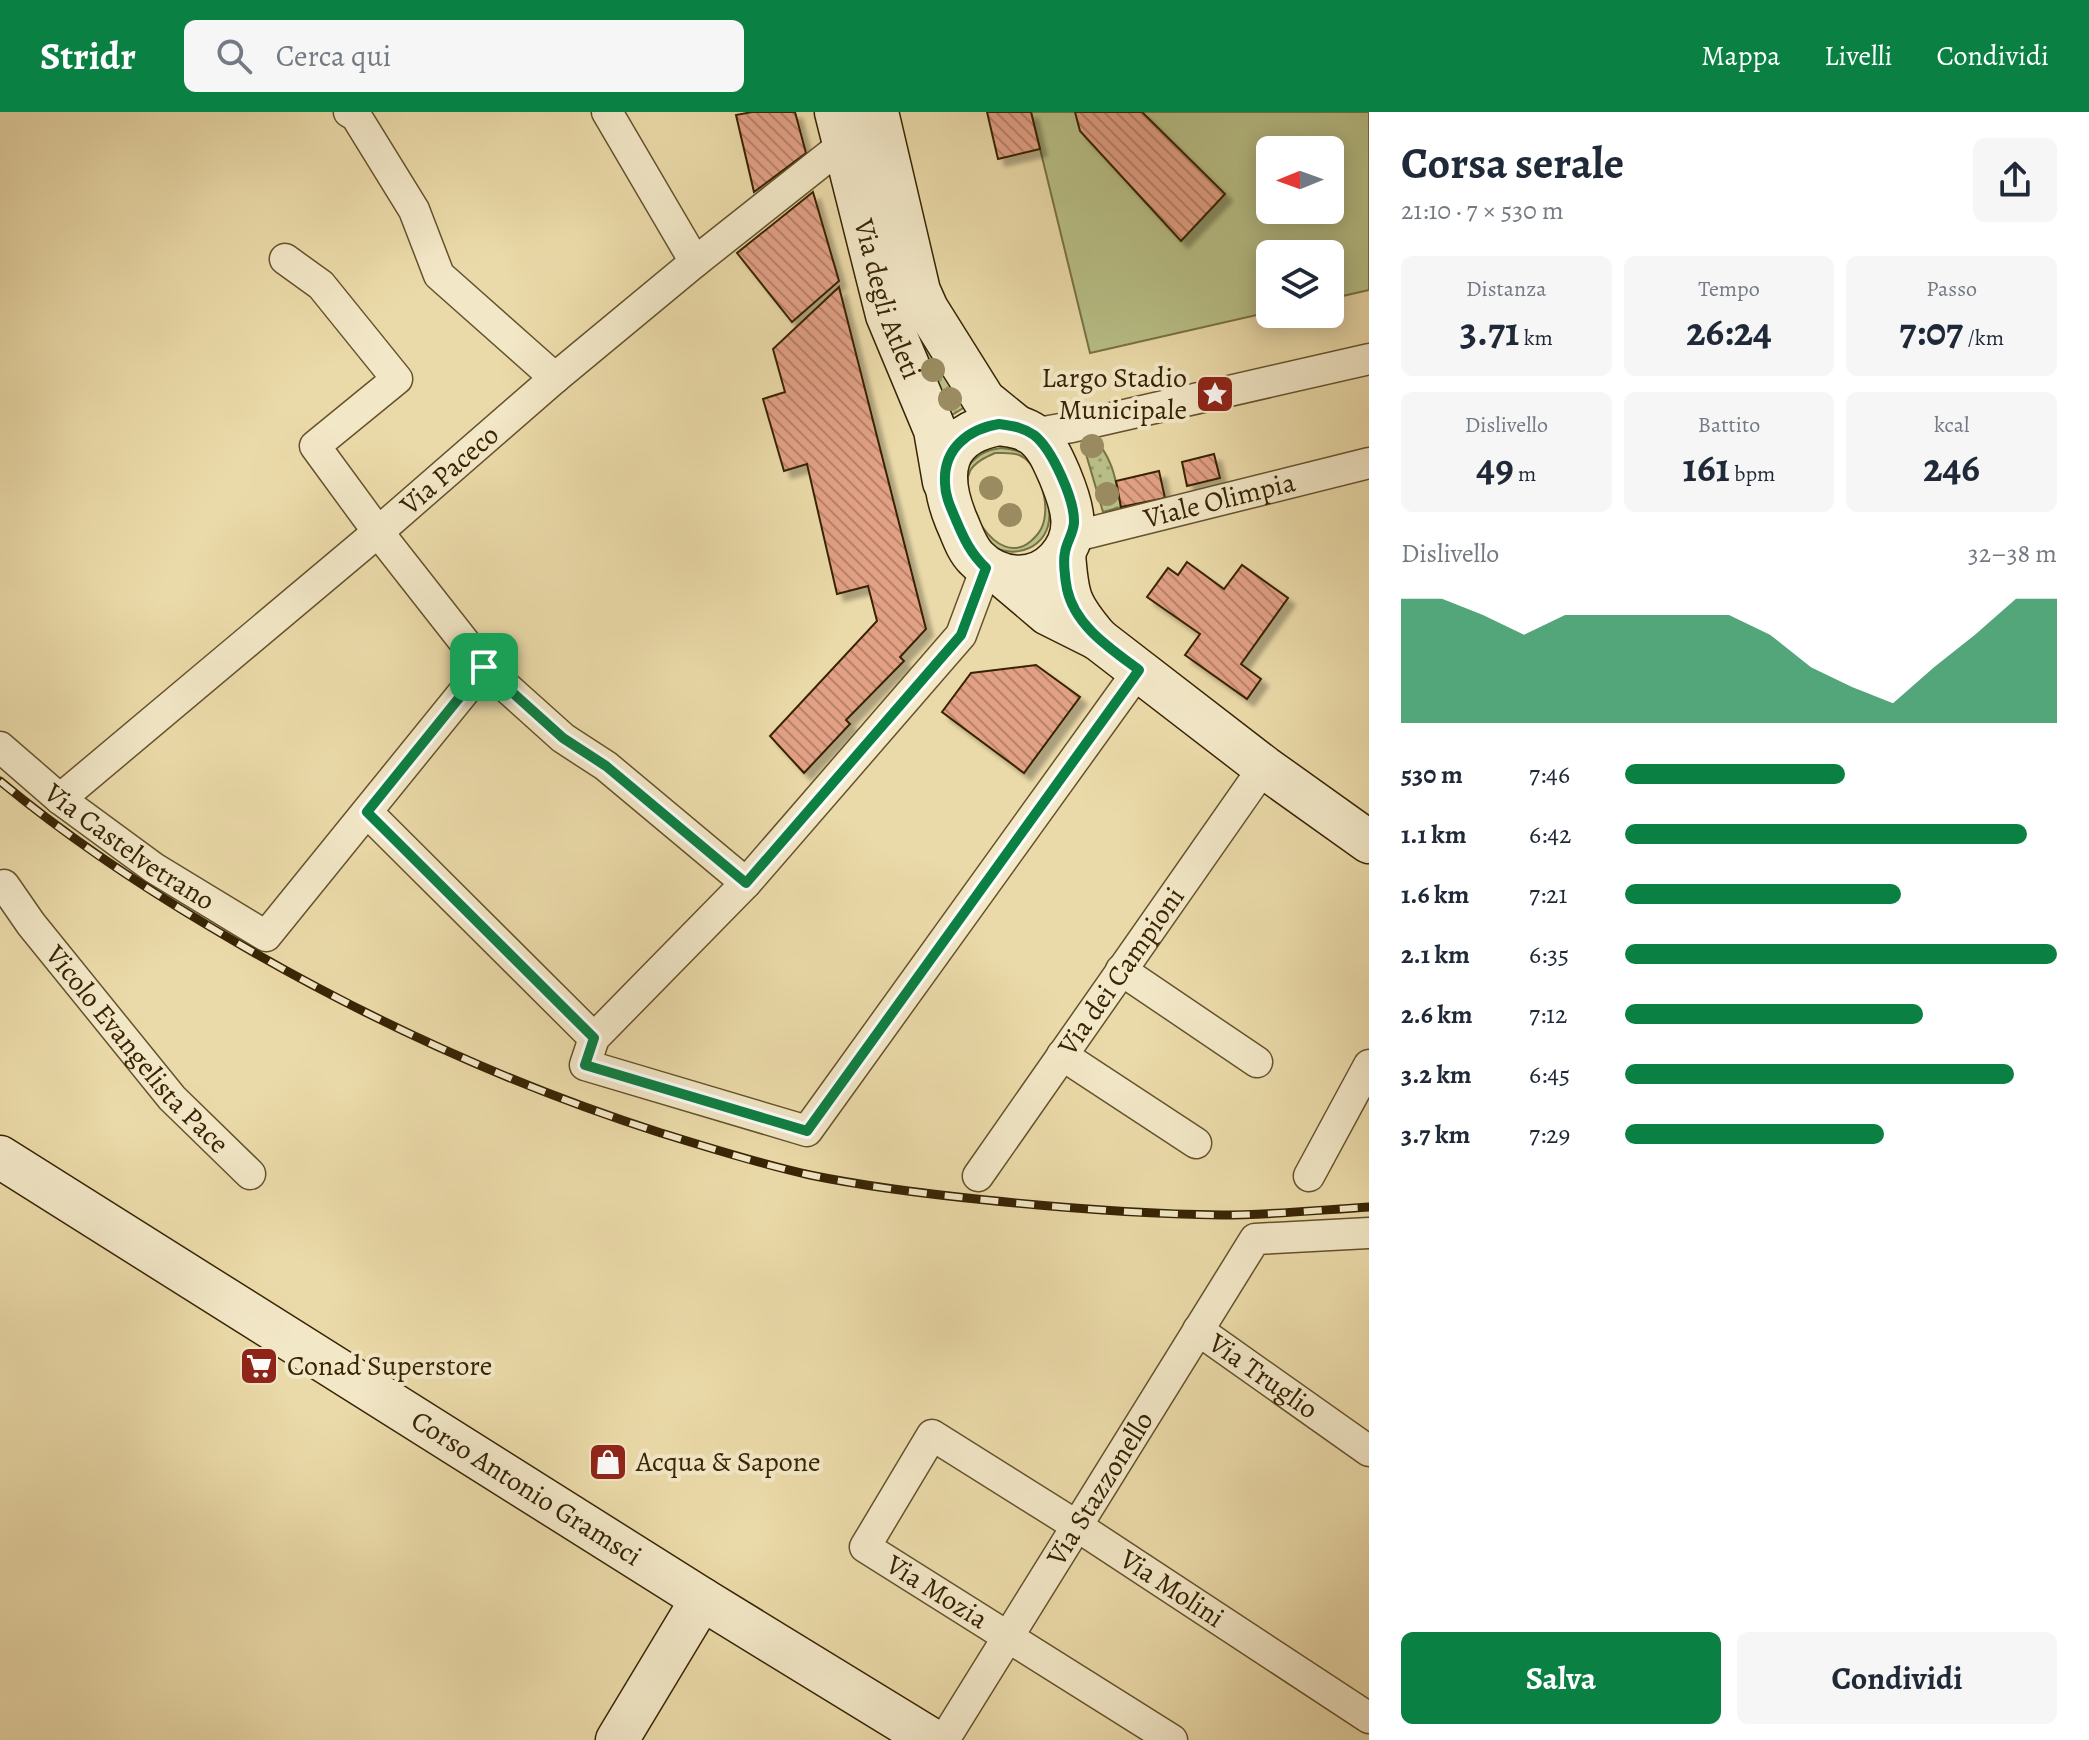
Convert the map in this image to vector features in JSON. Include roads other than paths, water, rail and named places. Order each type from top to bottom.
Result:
[{"type":"main road","name":"Via degli Atleti","points":[[877,112],[919,291],[927,309],[984,400],[1024,430]]},
{"type":"main road","name":"Via degli Atleti","points":[[840,128],[887,315],[935,430],[945,483]]},
{"type":"main road","points":[[1098,639],[1077,615],[1067,589],[1068,545],[1074,519],[1071,501],[1045,445],[1024,430],[999,424],[982,427],[966,435],[946,465],[945,483],[948,501],[974,556],[1048,614],[1098,639],[1264,767],[1369,842]]},
{"type":"main road","points":[[994,572],[1019,577],[1036,575],[1052,566],[1068,545]]},
{"type":"main road","name":"Corso Antonio Gramsci","points":[[0,1157],[702,1599],[932,1740]]},
{"type":"main road","points":[[621,1739],[702,1599]]},
{"type":"street","points":[[349,112],[356,116],[414,210],[439,275],[555,378]]},
{"type":"street","points":[[607,112],[695,262]]},
{"type":"street","name":"Via Paceco","points":[[60,799],[695,262],[840,128]]},
{"type":"street","points":[[285,259],[321,285],[397,379],[315,446],[378,532],[484,667],[563,738],[606,766],[746,883]]},
{"type":"street","points":[[1024,430],[1072,427],[1369,359]]},
{"type":"street","name":"Viale Olimpia","points":[[1068,545],[1369,463]]},
{"type":"street","points":[[590,1051],[746,883],[961,635],[994,572]]},
{"type":"street","points":[[484,667],[367,812],[590,1051],[807,1131],[1139,670]]},
{"type":"street","name":"Via Castelvetrano","points":[[0,747],[60,799],[154,868],[266,936],[367,812]]},
{"type":"street","name":"Via dei Campioni","points":[[978,1176],[1264,767]]},
{"type":"street","name":"Vicolo Evangelista Pace","points":[[0,886],[4,885],[31,924],[172,1098],[250,1174]]},
{"type":"street","points":[[1121,970],[1257,1062]]},
{"type":"street","points":[[1062,1055],[1196,1143]]},
{"type":"street","points":[[1309,1176],[1369,1065]]},
{"type":"street","name":"Via Stazzonello","points":[[944,1740],[1255,1239],[1369,1233]]},
{"type":"street","name":"Via Truglio","points":[[1198,1330],[1369,1451]]},
{"type":"street","name":"Via Molini","points":[[865,1547],[932,1435],[1077,1526],[1369,1718]]},
{"type":"street","name":"Via Mozia","points":[[865,1547],[1172,1740]]},
{"type":"railway","points":[[0,781],[130,877],[320,989],[487,1069],[661,1133],[810,1175],[964,1198],[1133,1212],[1222,1215],[1369,1207]]},
{"type":"place","name":"Largo Stadio Municipale","points":[[1215,394]]},
{"type":"place","name":"Conad Superstore","points":[[259,1366]]},
{"type":"place","name":"Acqua & Sapone","points":[[608,1462]]}]
